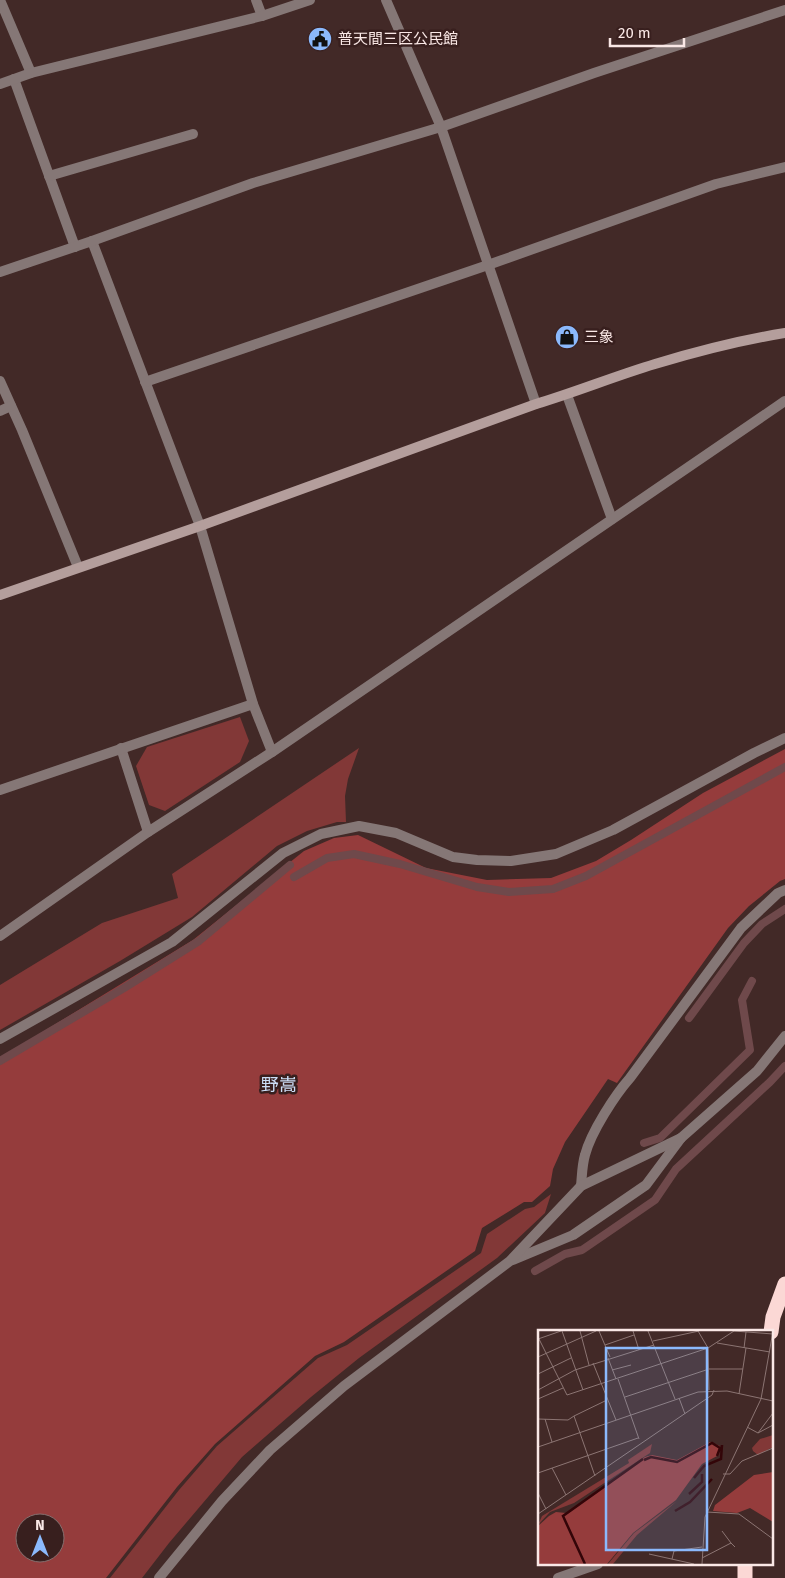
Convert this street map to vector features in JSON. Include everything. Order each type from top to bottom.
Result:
[{"type":"highway","points":[[770,1330],[785,1284]]},
{"type":"street","points":[[0,0],[31,73]]},
{"type":"street","points":[[256,0],[262,16]]},
{"type":"street","points":[[0,84],[31,73],[262,16],[310,0]]},
{"type":"street","points":[[386,0],[440,127],[536,404]]},
{"type":"street","points":[[0,272],[92,242],[253,183],[440,127],[594,73],[785,10]]},
{"type":"street","points":[[14,79],[75,247]]},
{"type":"street","points":[[49,176],[193,134]]},
{"type":"street","points":[[145,382],[488,265],[716,184],[785,167]]},
{"type":"street","points":[[92,242],[200,526],[253,704],[272,752]]},
{"type":"street","points":[[0,595],[200,526],[536,404],[654,364],[719,346],[785,334]]},
{"type":"street","points":[[0,381],[78,567]]},
{"type":"street","points":[[567,395],[612,519]]},
{"type":"street","points":[[0,936],[148,832],[272,752],[785,401]]},
{"type":"street","points":[[0,411],[11,406]]},
{"type":"street","points":[[0,790],[253,704]]},
{"type":"street","points":[[0,1039],[172,942],[283,853],[321,834],[359,826],[396,833],[453,856],[478,860],[511,861],[556,854],[613,830],[785,738]]},
{"type":"street","points":[[121,748],[148,832]]},
{"type":"street","points":[[581,1186],[585,1155],[593,1136],[619,1091],[741,928],[778,893],[785,890]]},
{"type":"street","points":[[510,1261],[573,1236],[646,1185],[681,1138],[757,1071],[785,1036]]},
{"type":"street","points":[[159,1578],[222,1501],[270,1450],[344,1386],[510,1261],[581,1186],[681,1138]]},
{"type":"street","points":[[558,1578],[592,1566]]},
{"type":"shaded area","points":[[240,717],[249,741],[240,762],[165,811],[149,805],[136,766],[147,747]]},
{"type":"shaded area","points":[[359,748],[348,779],[345,796],[346,822],[337,822],[307,831],[277,846],[192,917],[0,1030],[0,985],[102,923],[178,898],[172,874]]},
{"type":"shaded area","points":[[785,749],[785,879],[749,906],[728,928],[617,1083],[608,1079],[565,1142],[553,1169],[550,1186],[532,1202],[524,1202],[482,1228],[475,1251],[344,1342],[315,1356],[215,1444],[177,1487],[106,1578],[0,1578],[0,1058],[193,940],[304,851],[334,838],[358,835],[426,868],[487,880],[551,878],[596,861],[703,793]]},
{"type":"shaded area","points":[[551,1194],[545,1213],[497,1258],[359,1358],[242,1457],[142,1578],[110,1578],[179,1490],[217,1446],[318,1358],[347,1345],[481,1253],[487,1234],[525,1209],[534,1207]]},
{"type":"waterway","points":[[294,877],[327,858],[354,854],[400,864],[477,887],[509,892],[553,889],[586,876],[785,767]]},
{"type":"waterway","points":[[0,1061],[124,988],[199,941],[290,865]]},
{"type":"waterway","points":[[689,1018],[744,943],[762,924],[785,909]]},
{"type":"waterway","points":[[644,1143],[660,1138],[750,1050],[742,1000],[752,981]]},
{"type":"waterway","points":[[535,1271],[565,1254],[582,1250],[655,1200],[676,1169],[785,1066]]},
{"type":"place","name":"普天間三区公民館","points":[[320,39]]},
{"type":"place","name":"三象","points":[[567,337]]},
{"type":"district","name":"野嵩","points":[[279,1085]]}]
